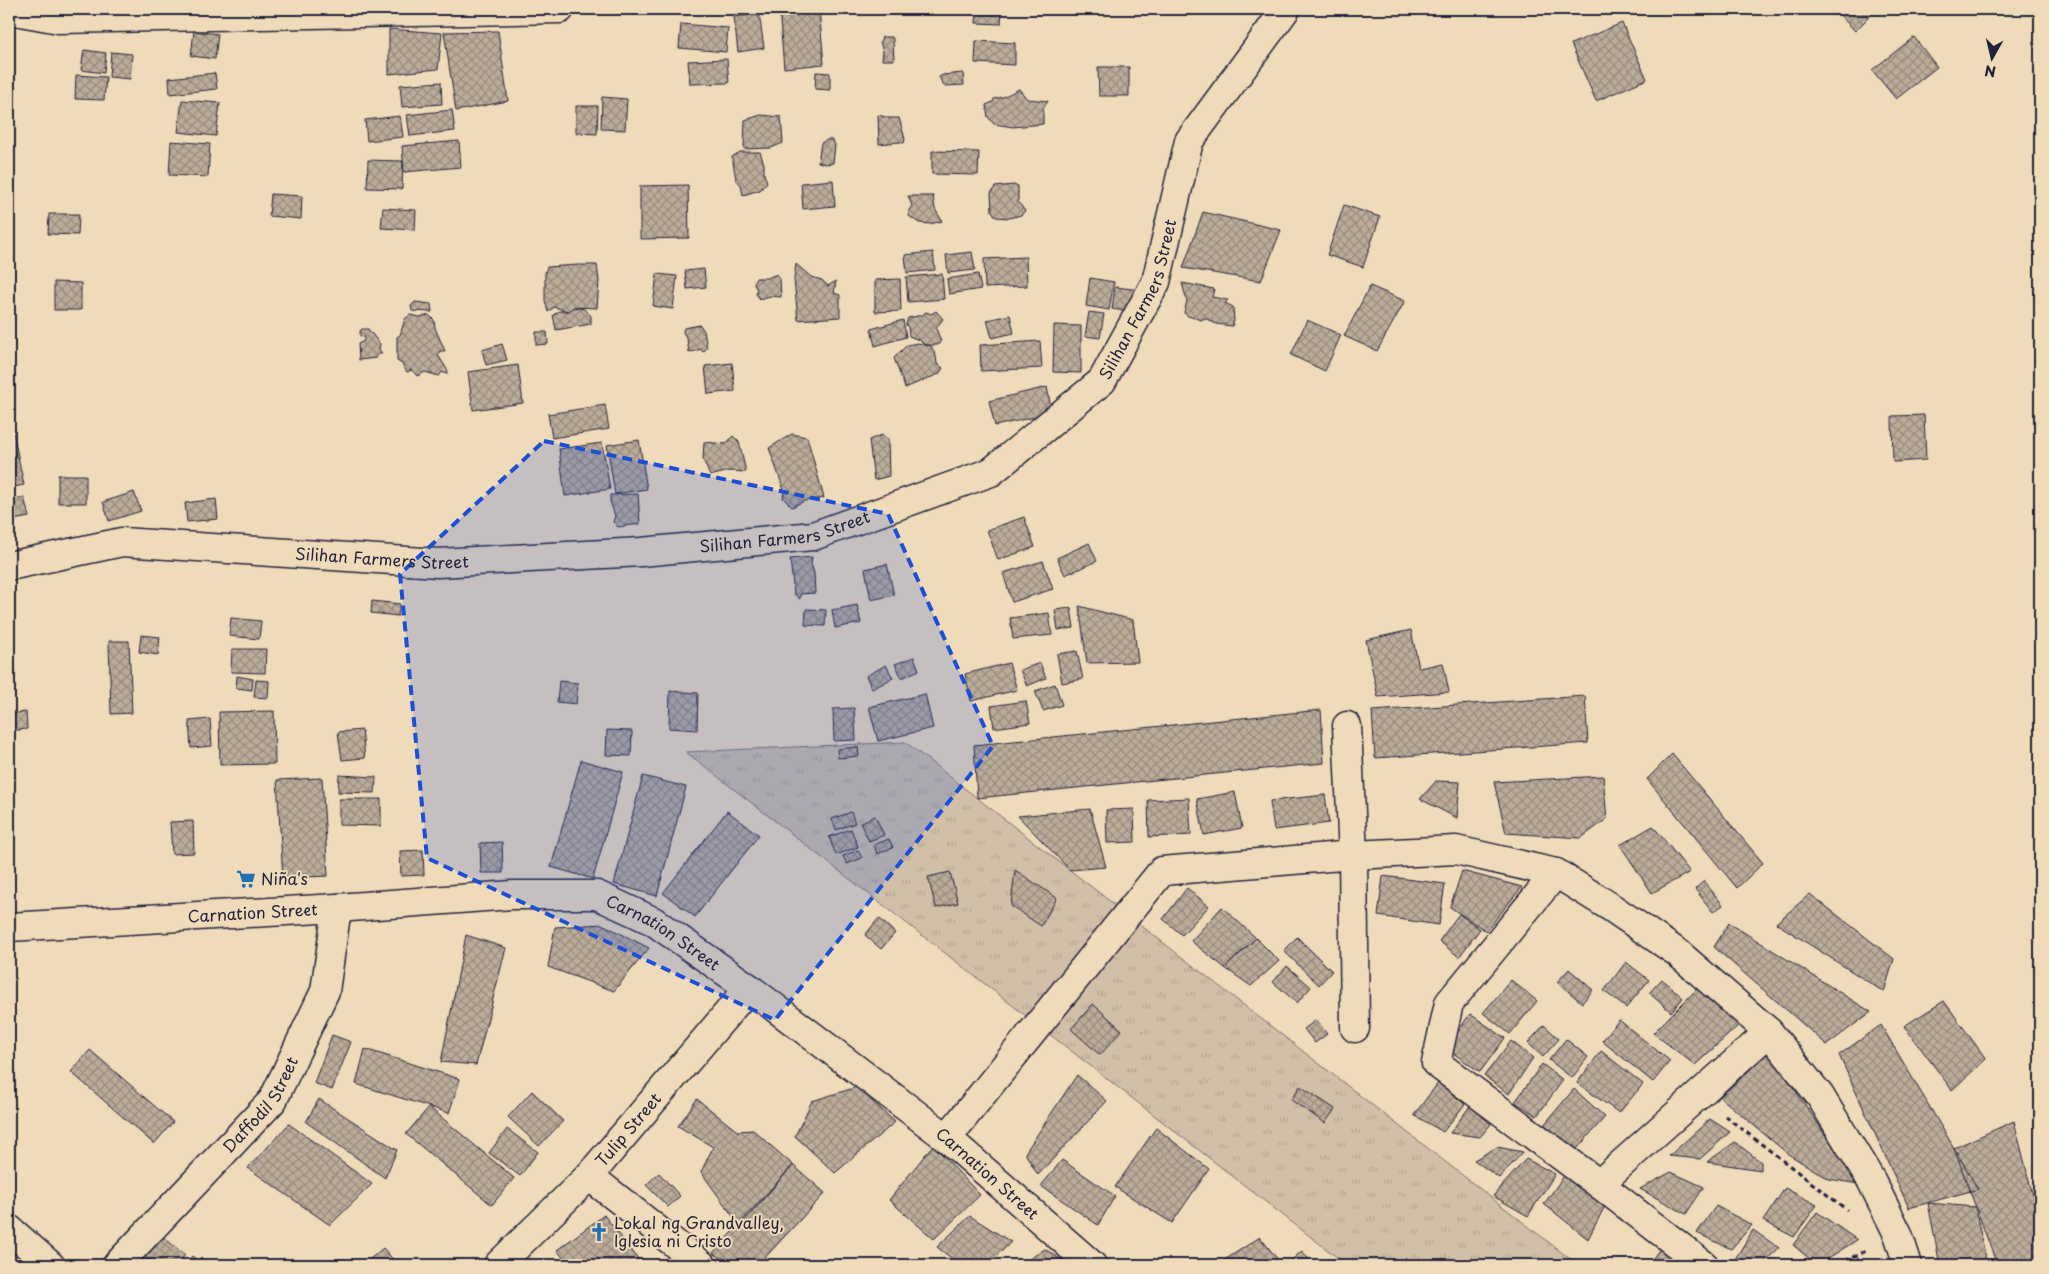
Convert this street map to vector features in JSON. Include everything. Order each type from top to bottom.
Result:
[{"type":"street","points":[[9,10],[59,19],[560,9]]},
{"type":"street","name":"Silihan Farmers Street","points":[[9,566],[122,542],[438,563],[640,552],[813,536],[991,472],[1102,381],[1156,282],[1190,141],[1286,9]]},
{"type":"street","points":[[1347,726],[1353,855],[1355,1028]]},
{"type":"street","points":[[947,1138],[1162,871],[1353,855],[1456,850],[1556,873],[1678,953],[1768,1032],[1820,1096],[1871,1180],[1898,1234],[1908,1265]]},
{"type":"street","points":[[1556,873],[1449,1003],[1436,1063],[1704,1265]]},
{"type":"street","name":"Carnation Street","points":[[9,927],[337,908],[512,895],[596,895],[652,921],[749,988],[947,1138],[1092,1265]]},
{"type":"street","name":"Daffodil Street","points":[[117,1265],[273,1100],[325,991],[337,908]]},
{"type":"street","name":"Tulip Street","points":[[498,1265],[589,1176],[749,988]]},
{"type":"street","points":[[1599,1184],[1696,1094],[1768,1032]]},
{"type":"street","points":[[589,1176],[702,1265]]},
{"type":"street","points":[[9,1229],[50,1265]]},
{"type":"path","points":[[1696,1094],[1853,1214]]},
{"type":"highlighted area","points":[[544,441],[888,514],[993,746],[775,1020],[427,858],[400,574]]},
{"type":"green space","points":[[905,742],[1578,1265],[1347,1265],[686,752]]},
{"type":"building","points":[[779,9],[819,9],[824,64],[784,68]]},
{"type":"building","points":[[977,9],[1002,9],[1001,24],[976,23]]},
{"type":"building","points":[[1834,9],[1877,9],[1855,31]]},
{"type":"building","points":[[759,13],[764,48],[738,52],[734,17]]},
{"type":"building","points":[[1622,23],[1647,79],[1596,101],[1571,44]]},
{"type":"building","points":[[681,24],[728,28],[726,52],[679,48]]},
{"type":"building","points":[[389,29],[442,33],[438,69],[389,74]]},
{"type":"building","points":[[194,31],[218,34],[215,59],[191,56]]},
{"type":"building","points":[[498,31],[508,101],[456,111],[444,32]]},
{"type":"building","points":[[882,37],[892,37],[894,60],[882,60],[883,51],[880,42]]},
{"type":"building","points":[[1914,37],[1937,67],[1896,99],[1872,70]]},
{"type":"building","points":[[976,41],[1015,43],[1015,65],[975,63]]},
{"type":"building","points":[[84,50],[106,53],[104,73],[81,70]]},
{"type":"building","points":[[111,52],[132,54],[130,79],[109,77]]},
{"type":"building","points":[[727,59],[729,83],[690,84],[688,61]]},
{"type":"building","points":[[1098,67],[1129,67],[1129,96],[1099,96]]},
{"type":"building","points":[[816,72],[830,73],[830,90],[815,89]]},
{"type":"building","points":[[215,73],[217,89],[170,94],[169,78]]},
{"type":"building","points":[[963,73],[964,85],[944,86],[939,77],[943,75]]},
{"type":"building","points":[[76,75],[106,77],[104,100],[75,99]]},
{"type":"building","points":[[441,82],[442,104],[402,107],[400,85]]},
{"type":"building","points":[[1019,89],[1027,99],[1048,101],[1043,109],[1043,124],[1013,127],[994,124],[988,117],[986,105],[993,102],[994,99]]},
{"type":"building","points":[[602,97],[627,99],[625,130],[601,129]]},
{"type":"building","points":[[182,100],[220,103],[216,136],[178,132]]},
{"type":"building","points":[[576,106],[598,106],[597,134],[576,133]]},
{"type":"building","points":[[452,110],[455,131],[410,136],[407,115]]},
{"type":"building","points":[[761,115],[781,117],[783,143],[771,148],[744,149],[745,120]]},
{"type":"building","points":[[878,115],[899,118],[905,139],[904,143],[879,144]]},
{"type":"building","points":[[400,116],[403,137],[367,141],[365,120]]},
{"type":"building","points":[[829,139],[835,145],[833,163],[825,164],[818,162],[821,143]]},
{"type":"building","points":[[171,141],[210,144],[208,177],[169,175]]},
{"type":"building","points":[[459,141],[461,167],[404,172],[402,146]]},
{"type":"building","points":[[932,151],[979,152],[978,175],[932,174]]},
{"type":"building","points":[[740,152],[760,152],[767,182],[760,190],[743,195],[741,185],[736,179],[732,157]]},
{"type":"building","points":[[368,160],[403,161],[402,189],[367,188]]},
{"type":"building","points":[[833,180],[835,206],[803,209],[801,183]]},
{"type":"building","points":[[688,185],[689,238],[640,239],[640,186]]},
{"type":"building","points":[[1018,186],[1018,202],[1025,211],[1021,215],[1009,218],[996,217],[992,211],[991,193],[995,187]]},
{"type":"building","points":[[271,194],[302,196],[301,219],[269,216]]},
{"type":"building","points":[[908,196],[933,196],[935,209],[942,221],[930,224],[919,223],[909,216],[909,210],[912,206]]},
{"type":"building","points":[[1344,205],[1380,217],[1363,267],[1327,255]]},
{"type":"building","points":[[383,208],[416,210],[415,230],[381,228]]},
{"type":"building","points":[[1203,212],[1281,230],[1261,281],[1183,268]]},
{"type":"building","points":[[49,214],[79,214],[78,235],[48,234]]},
{"type":"building","points":[[933,252],[935,270],[907,273],[905,255]]},
{"type":"building","points":[[972,252],[975,270],[948,273],[946,255]]},
{"type":"building","points":[[1026,257],[1027,286],[985,288],[984,259]]},
{"type":"building","points":[[796,264],[811,277],[822,280],[828,286],[836,281],[834,293],[840,295],[840,317],[798,320],[794,279]]},
{"type":"building","points":[[597,265],[599,281],[597,308],[575,307],[568,311],[554,307],[548,312],[545,300],[545,273],[547,267]]},
{"type":"building","points":[[704,269],[706,287],[687,289],[685,271]]},
{"type":"building","points":[[657,274],[677,276],[673,309],[653,306]]},
{"type":"building","points":[[777,274],[780,279],[781,297],[770,296],[760,299],[756,294],[757,290],[754,284],[756,278],[767,278]]},
{"type":"building","points":[[942,274],[944,299],[908,302],[906,277]]},
{"type":"building","points":[[978,274],[981,289],[949,294],[947,279]]},
{"type":"building","points":[[1090,278],[1114,282],[1109,310],[1086,306]]},
{"type":"building","points":[[900,279],[901,311],[875,312],[875,280]]},
{"type":"building","points":[[54,282],[81,283],[81,310],[54,310]]},
{"type":"building","points":[[1182,283],[1214,289],[1212,297],[1228,300],[1225,303],[1233,307],[1234,321],[1232,326],[1216,324],[1205,318],[1201,320],[1184,313],[1187,301]]},
{"type":"building","points":[[1370,286],[1405,301],[1377,351],[1344,336]]},
{"type":"building","points":[[1115,287],[1141,290],[1138,313],[1112,309]]},
{"type":"building","points":[[415,302],[431,304],[432,312],[412,311],[411,306]]},
{"type":"building","points":[[575,307],[584,309],[591,316],[591,324],[556,330],[553,315],[559,311],[568,311]]},
{"type":"building","points":[[936,311],[943,319],[936,328],[941,342],[938,345],[925,345],[909,336],[906,325],[908,318],[922,315],[926,312],[931,314]]},
{"type":"building","points":[[1089,312],[1104,314],[1100,338],[1085,336]]},
{"type":"building","points":[[410,315],[419,317],[429,315],[434,320],[435,328],[445,351],[440,351],[438,355],[448,371],[447,374],[442,372],[439,376],[425,372],[417,376],[412,370],[407,372],[402,364],[397,361],[397,337],[400,335],[405,319]]},
{"type":"building","points":[[1010,315],[1014,333],[992,338],[987,320]]},
{"type":"building","points":[[903,320],[906,337],[875,346],[871,329]]},
{"type":"building","points":[[1307,320],[1341,335],[1325,371],[1291,355]]},
{"type":"building","points":[[700,325],[704,331],[707,348],[703,352],[700,349],[689,352],[687,339],[683,332],[684,328]]},
{"type":"building","points":[[1054,325],[1081,326],[1081,373],[1053,372]]},
{"type":"building","points":[[362,329],[368,329],[380,344],[379,349],[382,354],[378,354],[376,358],[359,360],[358,344],[364,341],[364,337],[360,336]]},
{"type":"building","points":[[536,332],[547,332],[548,344],[536,345]]},
{"type":"building","points":[[1040,341],[1042,368],[981,371],[980,345]]},
{"type":"building","points":[[917,343],[931,346],[936,356],[937,364],[943,368],[939,374],[905,388],[894,358],[907,345]]},
{"type":"building","points":[[502,344],[507,360],[486,365],[482,350]]},
{"type":"building","points":[[732,363],[735,391],[708,394],[705,366]]},
{"type":"building","points":[[518,365],[523,403],[473,410],[468,372]]},
{"type":"building","points":[[1047,387],[1052,413],[995,426],[989,401]]},
{"type":"building","points":[[605,405],[609,429],[552,438],[548,414]]},
{"type":"building","points":[[9,413],[24,485],[9,488]]},
{"type":"building","points":[[1924,415],[1926,460],[1893,462],[1892,416]]},
{"type":"building","points":[[792,434],[807,437],[824,498],[804,501],[792,507],[783,498],[784,490],[769,448]]},
{"type":"building","points":[[882,435],[888,439],[889,476],[874,480],[869,440]]},
{"type":"building","points":[[733,436],[739,442],[746,472],[729,471],[710,476],[703,459],[704,442],[726,444]]},
{"type":"building","points":[[639,440],[647,489],[615,494],[607,445]]},
{"type":"building","points":[[602,443],[610,489],[565,496],[559,449]]},
{"type":"building","points":[[58,475],[86,475],[86,503],[58,503]]},
{"type":"building","points":[[134,492],[141,511],[109,521],[103,502]]},
{"type":"building","points":[[638,494],[640,524],[618,527],[613,522],[615,516],[610,495]]},
{"type":"building","points":[[24,497],[29,517],[9,521],[9,500]]},
{"type":"building","points":[[216,499],[218,519],[187,522],[185,503]]},
{"type":"building","points":[[1024,517],[1035,547],[998,560],[987,530]]},
{"type":"building","points":[[1089,543],[1097,561],[1065,575],[1057,558]]},
{"type":"building","points":[[812,557],[811,564],[814,573],[815,593],[800,594],[800,599],[794,594],[790,559]]},
{"type":"building","points":[[1043,561],[1053,589],[1012,602],[1003,573]]},
{"type":"building","points":[[887,564],[894,595],[871,600],[865,569]]},
{"type":"building","points":[[372,601],[400,604],[398,616],[371,613]]},
{"type":"building","points":[[857,605],[861,623],[835,628],[832,610]]},
{"type":"building","points":[[1079,606],[1133,620],[1138,662],[1087,663]]},
{"type":"building","points":[[1071,608],[1074,628],[1058,630],[1055,610]]},
{"type":"building","points":[[806,609],[826,610],[825,626],[805,625]]},
{"type":"building","points":[[1049,613],[1052,635],[1013,639],[1010,618]]},
{"type":"building","points":[[231,618],[261,621],[259,639],[229,636]]},
{"type":"building","points":[[1411,630],[1419,668],[1443,663],[1449,692],[1378,697],[1366,640]]},
{"type":"building","points":[[141,635],[160,637],[158,655],[139,652]]},
{"type":"building","points":[[109,641],[129,641],[132,713],[111,714]]},
{"type":"building","points":[[232,649],[266,649],[265,673],[231,672]]},
{"type":"building","points":[[1077,651],[1083,679],[1062,683],[1057,654]]},
{"type":"building","points":[[914,657],[919,670],[902,678],[895,664]]},
{"type":"building","points":[[1009,663],[1017,690],[971,701],[965,674]]},
{"type":"building","points":[[1040,663],[1046,678],[1027,686],[1020,670]]},
{"type":"building","points":[[886,665],[893,678],[872,689],[866,676]]},
{"type":"building","points":[[237,676],[253,679],[252,690],[236,688]]},
{"type":"building","points":[[256,680],[269,681],[268,698],[254,697]]},
{"type":"building","points":[[559,681],[578,683],[576,704],[557,702]]},
{"type":"building","points":[[1055,684],[1062,705],[1043,711],[1035,691]]},
{"type":"building","points":[[670,691],[698,693],[697,730],[669,728]]},
{"type":"building","points":[[925,694],[933,728],[878,741],[869,707]]},
{"type":"building","points":[[1585,696],[1588,743],[1375,758],[1372,711]]},
{"type":"building","points":[[1026,701],[1030,723],[994,728],[991,706]]},
{"type":"building","points":[[854,708],[856,740],[834,741],[833,709]]},
{"type":"building","points":[[1321,710],[1324,763],[977,798],[974,745]]},
{"type":"building","points":[[274,711],[275,764],[220,765],[219,712]]},
{"type":"building","points":[[26,712],[27,729],[9,731],[9,714]]},
{"type":"building","points":[[210,719],[212,746],[191,748],[189,721]]},
{"type":"building","points":[[362,730],[365,758],[342,760],[338,732]]},
{"type":"building","points":[[607,730],[632,731],[631,756],[606,755]]},
{"type":"building","points":[[858,747],[859,756],[838,758],[837,749]]},
{"type":"building","points":[[1672,754],[1763,863],[1737,888],[1647,779]]},
{"type":"building","points":[[581,760],[623,772],[593,879],[551,867]]},
{"type":"building","points":[[339,775],[376,777],[375,793],[338,792]]},
{"type":"building","points":[[643,776],[686,787],[657,896],[614,884]]},
{"type":"building","points":[[1603,776],[1607,819],[1581,838],[1506,833],[1494,782]]},
{"type":"building","points":[[322,778],[328,876],[283,878],[277,780]]},
{"type":"building","points":[[1436,781],[1460,782],[1457,818],[1420,799]]},
{"type":"building","points":[[1235,792],[1242,828],[1204,835],[1197,799]]},
{"type":"building","points":[[1325,795],[1329,823],[1274,830],[1270,801]]},
{"type":"building","points":[[1189,798],[1191,835],[1149,837],[1148,800]]},
{"type":"building","points":[[339,799],[381,799],[381,826],[339,825]]},
{"type":"building","points":[[1090,809],[1106,867],[1070,870],[1018,816]]},
{"type":"building","points":[[1134,809],[1135,842],[1107,843],[1106,810]]},
{"type":"building","points":[[727,811],[759,835],[695,917],[663,893]]},
{"type":"building","points":[[851,812],[855,823],[836,830],[832,819]]},
{"type":"building","points":[[875,816],[884,835],[869,841],[860,823]]},
{"type":"building","points":[[193,821],[194,853],[172,854],[170,822]]},
{"type":"building","points":[[1653,826],[1690,872],[1652,893],[1620,845]]},
{"type":"building","points":[[851,829],[858,847],[836,855],[829,837]]},
{"type":"building","points":[[889,839],[893,848],[877,854],[874,845]]},
{"type":"building","points":[[502,842],[503,873],[481,873],[480,843]]},
{"type":"building","points":[[423,850],[424,875],[401,876],[400,851]]},
{"type":"building","points":[[858,850],[862,858],[847,864],[843,856]]},
{"type":"building","points":[[1015,870],[1057,898],[1041,926],[1011,906]]},
{"type":"building","points":[[1462,871],[1522,887],[1486,931],[1450,907]]},
{"type":"building","points":[[950,872],[958,903],[936,908],[928,877]]},
{"type":"building","points":[[1383,876],[1445,884],[1439,925],[1378,916]]},
{"type":"building","points":[[1704,881],[1723,905],[1713,912],[1695,889]]},
{"type":"building","points":[[1187,888],[1209,906],[1182,935],[1163,919]]},
{"type":"building","points":[[1810,894],[1894,959],[1884,992],[1776,923]]},
{"type":"building","points":[[1222,907],[1256,938],[1225,968],[1191,941]]},
{"type":"building","points":[[1459,914],[1480,929],[1459,957],[1439,941]]},
{"type":"building","points":[[879,918],[895,933],[881,949],[865,935]]},
{"type":"building","points":[[1729,923],[1871,1012],[1827,1045],[1714,947]]},
{"type":"building","points":[[602,924],[649,948],[614,991],[548,967],[555,927]]},
{"type":"building","points":[[466,935],[506,948],[476,1065],[441,1062]]},
{"type":"building","points":[[1297,937],[1332,971],[1319,985],[1284,951]]},
{"type":"building","points":[[1256,938],[1279,961],[1251,986],[1225,968]]},
{"type":"building","points":[[1626,962],[1649,980],[1626,1008],[1604,991]]},
{"type":"building","points":[[1287,966],[1311,987],[1297,1003],[1273,982]]},
{"type":"building","points":[[1569,969],[1593,990],[1582,1003],[1557,982]]},
{"type":"building","points":[[1662,979],[1683,998],[1671,1012],[1649,993]]},
{"type":"building","points":[[1511,980],[1537,1001],[1510,1034],[1483,1013]]},
{"type":"building","points":[[1698,988],[1739,1025],[1695,1065],[1653,1033]]},
{"type":"building","points":[[1944,1001],[1986,1059],[1952,1090],[1904,1026]]},
{"type":"building","points":[[1093,1004],[1122,1030],[1100,1055],[1071,1029]]},
{"type":"building","points":[[1470,1014],[1505,1038],[1480,1072],[1446,1048]]},
{"type":"building","points":[[1316,1020],[1327,1034],[1315,1043],[1304,1029]]},
{"type":"building","points":[[1619,1020],[1670,1061],[1653,1082],[1602,1041]]},
{"type":"building","points":[[1544,1025],[1559,1039],[1543,1057],[1528,1043]]},
{"type":"building","points":[[1881,1025],[1978,1189],[1909,1208],[1839,1055]]},
{"type":"building","points":[[332,1035],[351,1042],[332,1090],[314,1083]]},
{"type":"building","points":[[1566,1039],[1588,1057],[1572,1078],[1549,1060]]},
{"type":"building","points":[[1511,1041],[1533,1058],[1509,1094],[1484,1076]]},
{"type":"building","points":[[365,1049],[460,1079],[449,1113],[356,1084]]},
{"type":"building","points":[[90,1050],[173,1122],[154,1144],[71,1072]]},
{"type":"building","points":[[1601,1051],[1643,1084],[1619,1113],[1577,1083]]},
{"type":"building","points":[[1769,1052],[1859,1184],[1829,1179],[1788,1154],[1720,1097]]},
{"type":"building","points":[[1542,1064],[1563,1080],[1537,1116],[1515,1102]]},
{"type":"building","points":[[1077,1075],[1107,1101],[1038,1175],[1025,1153]]},
{"type":"building","points":[[1438,1083],[1465,1104],[1443,1132],[1414,1115]]},
{"type":"building","points":[[1300,1086],[1335,1109],[1325,1123],[1291,1100]]},
{"type":"building","points":[[857,1087],[895,1122],[835,1173],[795,1136],[812,1101]]},
{"type":"building","points":[[1574,1089],[1605,1117],[1576,1150],[1543,1126]]},
{"type":"building","points":[[532,1091],[563,1121],[539,1146],[508,1117]]},
{"type":"building","points":[[319,1099],[397,1150],[385,1178],[306,1122]]},
{"type":"building","points":[[697,1099],[737,1131],[753,1130],[793,1165],[740,1226],[701,1172],[713,1147],[678,1126]]},
{"type":"building","points":[[1470,1106],[1491,1124],[1480,1137],[1450,1133]]},
{"type":"building","points":[[429,1107],[514,1178],[492,1205],[406,1134]]},
{"type":"building","points":[[1710,1119],[1730,1132],[1700,1159],[1669,1156]]},
{"type":"building","points":[[2014,1121],[2040,1223],[2040,1265],[1997,1265],[1954,1148]]},
{"type":"building","points":[[289,1124],[372,1184],[330,1225],[248,1168]]},
{"type":"building","points":[[1156,1128],[1209,1169],[1172,1223],[1115,1187]]},
{"type":"building","points":[[507,1129],[538,1152],[520,1176],[489,1153]]},
{"type":"building","points":[[1735,1142],[1761,1162],[1761,1170],[1707,1162]]},
{"type":"building","points":[[933,1145],[980,1195],[934,1239],[889,1200]]},
{"type":"building","points":[[1497,1147],[1523,1152],[1499,1178],[1474,1160]]},
{"type":"building","points":[[1526,1159],[1555,1174],[1528,1216],[1493,1196]]},
{"type":"building","points":[[1062,1160],[1115,1196],[1098,1225],[1041,1186]]},
{"type":"building","points":[[793,1165],[825,1193],[758,1265],[732,1265],[713,1253]]},
{"type":"building","points":[[1671,1172],[1704,1187],[1686,1214],[1640,1189]]},
{"type":"building","points":[[659,1173],[680,1196],[668,1207],[646,1185]]},
{"type":"building","points":[[1566,1173],[1609,1198],[1588,1239],[1544,1204]]},
{"type":"building","points":[[1785,1188],[1817,1205],[1794,1237],[1763,1221]]},
{"type":"building","points":[[1928,1203],[1975,1207],[1987,1265],[1940,1265]]},
{"type":"building","points":[[1716,1206],[1752,1225],[1731,1249],[1697,1233]]},
{"type":"building","points":[[1817,1212],[1857,1240],[1817,1265],[1793,1245]]},
{"type":"building","name":"Lokal ng Grandvalley, Iglesia ni Cristo","points":[[604,1215],[643,1265],[569,1265],[557,1250]]},
{"type":"building","points":[[970,1216],[1011,1242],[988,1265],[960,1265],[937,1247]]},
{"type":"building","points":[[1753,1230],[1779,1248],[1761,1265],[1746,1265],[1735,1259]]},
{"type":"building","points":[[162,1236],[185,1255],[177,1265],[138,1265]]},
{"type":"building","points":[[1260,1237],[1282,1265],[1217,1265]]},
{"type":"building","points":[[1661,1247],[1677,1265],[1648,1265]]},
{"type":"building","points":[[383,1248],[398,1265],[363,1265]]},
{"type":"building","points":[[1045,1249],[1069,1265],[1020,1265]]},
{"type":"building","points":[[1302,1251],[1314,1265],[1286,1265]]},
{"type":"building","points":[[192,1256],[203,1265],[183,1265]]},
{"type":"place","name":"Niña's","points":[[246,879]]},
{"type":"place","name":"Lokal ng Grandvalley, Iglesia ni Cristo","points":[[599,1232]]}]
